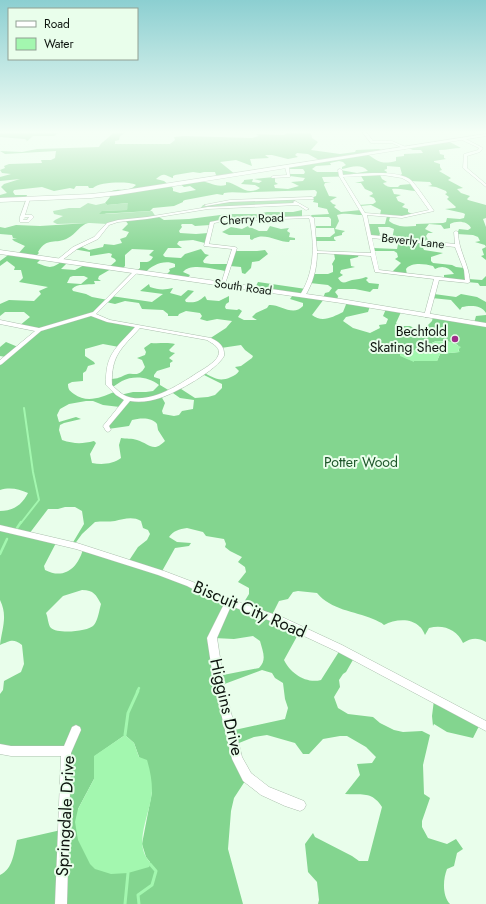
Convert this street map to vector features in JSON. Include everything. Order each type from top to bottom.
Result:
[{"type":"main road","points":[[0,200],[111,194],[234,175]]},
{"type":"street","points":[[273,177],[289,175]]},
{"type":"street","points":[[358,175],[341,176],[364,214],[376,269],[380,272],[468,282],[467,274],[456,246],[456,232]]},
{"type":"street","points":[[364,214],[409,217],[432,211],[410,181],[403,177],[391,175]]},
{"type":"street","points":[[473,175],[486,186]]},
{"type":"street","points":[[293,198],[298,204],[307,209]]},
{"type":"street","points":[[199,209],[203,206],[230,200],[312,198]]},
{"type":"street","points":[[22,217],[28,199]]},
{"type":"street","points":[[59,260],[75,248],[96,238],[105,226],[113,222],[199,209],[298,204]]},
{"type":"street","name":"Cherry Road","points":[[223,284],[235,248],[206,245],[212,222],[244,219],[311,218],[315,252]]},
{"type":"street","name":"Beverly Lane","points":[[370,236],[456,246]]},
{"type":"street","name":"South Road","points":[[0,252],[303,295],[486,325]]},
{"type":"street","points":[[303,295],[313,274],[315,252],[374,255]]},
{"type":"street","points":[[0,363],[40,330],[91,314],[102,307],[136,272]]},
{"type":"street","points":[[427,316],[437,279]]},
{"type":"street","points":[[91,314],[109,321],[209,340],[219,345],[222,353],[217,362],[162,395],[128,399],[116,392],[109,385],[109,366],[115,352],[138,327]]},
{"type":"street","points":[[0,322],[40,330]]},
{"type":"street","points":[[108,430],[106,426],[128,399]]},
{"type":"street","name":"Biscuit City Road","points":[[0,528],[77,546],[120,559],[190,584],[215,597],[279,620],[333,645],[486,726]]},
{"type":"street","name":"Higgins Drive","points":[[229,602],[212,638],[219,684],[237,759],[247,777],[265,791],[300,805]]},
{"type":"street","name":"Springdale Drive","points":[[61,904],[66,753],[76,730]]},
{"type":"street","points":[[0,749],[11,752],[66,751],[66,753]]},
{"type":"shaded area","points":[[293,198],[298,204],[200,209],[203,205],[230,201]]},
{"type":"shaded area","points":[[88,203],[96,205],[105,203],[107,205],[129,203],[127,210],[102,211],[106,214],[152,211],[156,217],[107,224],[57,224],[53,222],[63,216],[54,214],[53,211],[69,208],[80,208]]},
{"type":"green space","points":[[7,175],[161,175],[156,179],[164,181],[173,188],[173,191],[180,193],[196,190],[190,186],[184,187],[180,184],[192,181],[202,181],[219,186],[226,185],[226,182],[250,191],[260,188],[255,185],[241,184],[244,180],[253,179],[252,182],[259,183],[262,181],[254,179],[275,177],[275,182],[278,184],[274,185],[275,188],[288,189],[299,186],[291,182],[303,181],[305,178],[290,175],[380,175],[382,179],[387,182],[383,183],[386,186],[398,187],[400,185],[411,184],[416,191],[392,189],[394,194],[401,195],[396,197],[398,201],[405,204],[402,207],[408,209],[408,212],[414,215],[390,217],[389,221],[401,226],[416,226],[416,224],[443,223],[446,222],[447,218],[460,219],[464,218],[465,214],[445,209],[456,207],[447,199],[449,197],[445,194],[447,193],[446,191],[428,186],[432,185],[430,182],[410,181],[399,176],[446,175],[451,178],[448,180],[463,188],[457,189],[461,193],[470,196],[467,199],[468,200],[486,205],[486,218],[483,219],[486,227],[486,247],[485,245],[475,242],[480,241],[478,237],[473,235],[457,234],[459,229],[468,230],[471,228],[465,223],[459,222],[450,224],[450,228],[444,229],[441,225],[429,224],[425,229],[433,233],[428,233],[426,236],[428,243],[425,243],[423,248],[424,250],[443,253],[431,257],[431,261],[433,263],[464,268],[468,279],[482,280],[486,276],[486,286],[480,286],[478,283],[444,280],[444,275],[454,274],[445,267],[435,269],[433,266],[415,264],[406,269],[407,275],[393,273],[393,271],[401,263],[395,259],[398,257],[397,253],[394,251],[373,251],[373,248],[397,249],[399,240],[392,239],[394,229],[389,227],[378,227],[380,234],[378,237],[370,236],[367,224],[385,224],[387,216],[380,215],[381,210],[371,205],[359,206],[373,204],[376,202],[374,198],[369,196],[373,194],[372,192],[365,189],[361,183],[355,183],[364,181],[361,176],[322,177],[324,182],[331,183],[325,183],[324,185],[329,196],[337,197],[330,201],[336,205],[334,207],[341,212],[361,210],[363,215],[337,215],[339,221],[335,229],[345,231],[342,235],[334,237],[336,241],[315,241],[314,237],[330,237],[335,233],[334,228],[316,228],[316,226],[331,226],[331,219],[329,217],[312,217],[311,215],[329,214],[327,209],[318,207],[318,203],[313,202],[314,200],[311,198],[316,196],[317,192],[315,190],[246,193],[228,192],[224,193],[223,195],[217,194],[185,200],[174,206],[153,208],[150,211],[99,214],[102,211],[127,210],[128,203],[107,205],[105,203],[110,197],[110,192],[130,189],[136,185],[114,183],[101,184],[93,188],[89,188],[88,186],[76,186],[74,189],[70,188],[54,191],[42,187],[14,190],[13,192],[15,195],[27,195],[26,198],[0,200],[0,195],[7,193],[1,187],[4,184],[20,179],[0,181],[0,177]]},
{"type":"green space","points":[[216,175],[234,175],[219,177]]},
{"type":"green space","name":"Potter Wood","points":[[302,210],[302,217],[215,221],[210,225],[195,226],[192,224],[182,224],[179,231],[180,233],[208,233],[205,243],[193,240],[179,241],[177,244],[182,248],[168,248],[163,255],[165,257],[181,258],[185,254],[201,249],[205,254],[209,255],[203,261],[204,263],[229,264],[234,251],[265,250],[268,254],[259,261],[252,262],[251,268],[245,274],[242,273],[241,267],[230,266],[227,271],[204,267],[192,267],[183,272],[190,275],[187,279],[164,277],[170,271],[169,269],[175,267],[175,264],[167,262],[154,265],[145,273],[135,272],[140,268],[140,262],[148,262],[152,259],[153,257],[149,255],[154,250],[132,249],[125,255],[125,266],[121,270],[111,269],[99,276],[98,279],[101,281],[94,281],[95,284],[80,285],[72,289],[73,291],[92,297],[108,300],[111,296],[152,302],[163,294],[140,291],[149,284],[150,287],[156,289],[173,288],[170,293],[181,296],[188,290],[194,291],[185,300],[186,302],[196,302],[205,296],[207,300],[219,301],[229,296],[229,302],[225,307],[226,309],[239,309],[242,311],[238,317],[244,320],[257,320],[252,317],[256,313],[267,308],[269,305],[291,310],[299,309],[303,306],[303,303],[290,299],[293,295],[255,288],[258,282],[306,289],[303,295],[323,298],[325,293],[329,292],[332,288],[328,285],[310,283],[313,274],[328,274],[333,272],[332,264],[335,259],[334,253],[359,254],[358,257],[350,259],[351,266],[355,267],[341,270],[340,273],[343,275],[338,278],[341,282],[344,282],[366,277],[368,278],[366,280],[369,283],[379,284],[378,289],[373,289],[370,292],[355,289],[338,289],[335,292],[338,296],[337,300],[324,299],[312,315],[320,319],[331,317],[343,312],[347,302],[370,306],[368,312],[346,317],[343,321],[353,328],[370,333],[380,328],[379,325],[386,324],[388,319],[383,316],[386,309],[401,312],[396,323],[398,326],[410,326],[418,330],[423,330],[432,321],[433,317],[474,323],[476,316],[486,315],[486,642],[480,639],[474,639],[463,643],[454,631],[440,627],[429,628],[425,635],[421,628],[416,624],[402,620],[384,625],[366,616],[336,607],[323,599],[317,593],[298,591],[293,592],[288,599],[279,601],[271,617],[300,631],[284,660],[294,673],[304,679],[315,681],[321,680],[340,650],[354,658],[346,672],[339,680],[340,687],[334,697],[338,708],[348,714],[373,717],[380,723],[394,730],[403,732],[422,731],[430,735],[423,765],[424,794],[430,798],[422,821],[422,827],[428,838],[447,844],[456,839],[463,849],[457,853],[454,866],[447,869],[446,873],[444,892],[447,901],[450,904],[318,904],[317,882],[308,872],[305,844],[313,833],[315,837],[359,861],[368,861],[382,807],[374,798],[370,796],[362,794],[345,794],[360,775],[357,764],[372,763],[376,757],[366,747],[347,736],[323,739],[309,754],[303,754],[295,743],[267,735],[254,737],[234,745],[247,778],[234,798],[231,811],[228,849],[243,904],[0,904],[0,875],[8,869],[14,855],[17,840],[61,830],[65,755],[0,751],[0,694],[3,690],[4,681],[21,672],[24,664],[22,645],[14,641],[9,641],[0,645],[4,611],[0,600],[0,511],[9,510],[17,506],[23,501],[28,493],[14,489],[0,490],[0,363],[6,357],[0,356],[0,347],[6,342],[18,347],[38,331],[19,326],[30,317],[24,312],[5,312],[0,316],[0,304],[9,300],[34,301],[41,294],[39,291],[48,287],[19,282],[23,278],[21,270],[14,270],[15,267],[7,261],[0,266],[0,261],[11,253],[18,254],[25,246],[14,241],[12,239],[17,238],[13,238],[12,235],[0,234],[0,227],[5,228],[16,225],[40,226],[88,223],[68,238],[48,242],[42,247],[35,257],[42,258],[37,263],[50,267],[55,266],[62,261],[68,262],[61,269],[75,270],[86,264],[108,268],[116,261],[111,257],[112,254],[109,253],[90,256],[90,252],[73,249],[79,246],[89,250],[103,247],[104,244],[114,245],[122,243],[120,239],[126,237],[129,232],[122,230],[128,224],[125,220],[159,217],[164,220],[189,219],[228,214],[293,212]],"holes":[[[73,276],[84,276],[88,278],[81,284],[67,283],[70,277]],[[125,301],[139,303],[142,309],[163,310],[168,314],[168,316],[178,316],[186,311],[200,313],[202,316],[200,319],[207,321],[217,319],[232,321],[226,328],[209,339],[221,348],[241,345],[253,356],[241,366],[235,367],[239,371],[227,379],[219,379],[202,372],[200,373],[222,384],[222,388],[215,395],[195,398],[178,387],[170,391],[160,385],[160,379],[154,377],[154,375],[157,371],[170,367],[170,363],[173,361],[169,358],[175,353],[169,350],[175,344],[151,343],[144,348],[146,352],[145,355],[137,358],[142,360],[145,367],[140,373],[128,374],[109,379],[111,388],[131,378],[151,380],[159,385],[153,391],[133,392],[120,395],[114,392],[99,398],[89,399],[79,397],[68,388],[68,384],[72,382],[83,381],[83,373],[86,371],[88,366],[95,364],[85,356],[85,349],[103,344],[119,347],[137,327],[99,318],[92,314],[106,302],[115,304]],[[436,341],[447,341],[458,345],[459,352],[440,354],[437,361],[414,361],[407,350],[417,350]],[[170,391],[180,398],[194,400],[193,409],[182,411],[179,415],[174,416],[163,414],[162,411],[165,403],[161,396]],[[86,401],[93,401],[103,405],[120,407],[107,427],[108,429],[129,426],[132,420],[149,419],[157,424],[158,430],[165,441],[161,445],[154,447],[135,439],[121,438],[119,445],[121,458],[107,464],[92,463],[90,454],[96,443],[94,441],[78,443],[62,440],[59,430],[60,425],[81,419],[76,417],[59,422],[57,415],[60,409],[69,404]],[[65,507],[75,507],[82,511],[84,524],[72,544],[74,545],[82,534],[95,522],[128,518],[138,519],[141,521],[143,528],[148,530],[150,534],[147,540],[138,547],[128,562],[83,549],[81,556],[74,567],[64,573],[58,574],[45,570],[44,566],[56,543],[29,534],[48,509]],[[187,528],[203,532],[206,536],[224,539],[226,544],[225,547],[242,557],[238,562],[245,567],[246,572],[238,582],[249,588],[249,594],[241,607],[161,573],[175,548],[189,546],[191,543],[177,542],[169,537],[174,532]],[[82,590],[89,591],[98,598],[101,604],[94,625],[86,629],[66,632],[59,631],[51,628],[46,613],[63,596]],[[253,636],[260,641],[264,659],[259,668],[218,676],[214,638],[234,639]],[[262,670],[272,673],[275,678],[283,683],[288,708],[285,719],[230,731],[219,686]],[[125,735],[134,743],[152,792],[142,844],[146,857],[150,862],[149,867],[78,809],[94,779],[95,756]]]},
{"type":"green space","points":[[248,226],[259,231],[267,231],[270,226],[281,229],[289,228],[287,231],[290,233],[289,237],[295,238],[295,240],[284,242],[261,237],[252,240],[250,239],[250,235],[229,235],[222,232],[231,227],[242,229]]},
{"type":"green space","points":[[486,247],[486,260],[481,256],[484,255],[482,249]]},
{"type":"green space","points":[[434,294],[456,297],[461,294],[477,297],[486,302],[486,313],[482,308],[476,306],[462,307],[460,310],[451,300],[432,298]]},
{"type":"green space","points":[[434,700],[480,724],[473,738],[447,732],[434,724],[433,726],[432,716]]},
{"type":"water","points":[[436,341],[451,342],[461,347],[458,350],[460,352],[440,354],[437,361],[414,362],[400,356],[400,353],[407,350],[417,350]]},
{"type":"water","points":[[125,735],[134,743],[139,757],[147,760],[150,771],[152,783],[151,800],[142,837],[145,855],[150,862],[149,867],[128,873],[111,874],[95,869],[90,864],[78,840],[75,822],[78,809],[94,779],[94,756]]},
{"type":"waterway","points":[[21,523],[39,500],[33,472],[24,408]]},
{"type":"waterway","points":[[17,528],[21,522]]},
{"type":"waterway","points":[[0,554],[7,539]]},
{"type":"waterway","points":[[137,692],[139,688]]},
{"type":"waterway","points":[[125,735],[128,713],[138,691]]},
{"type":"waterway","points":[[139,904],[138,895],[152,885],[156,871],[150,864]]},
{"type":"waterway","points":[[125,904],[128,873]]},
{"type":"place","name":"Bechtold Skating Shed","points":[[455,339]]}]
